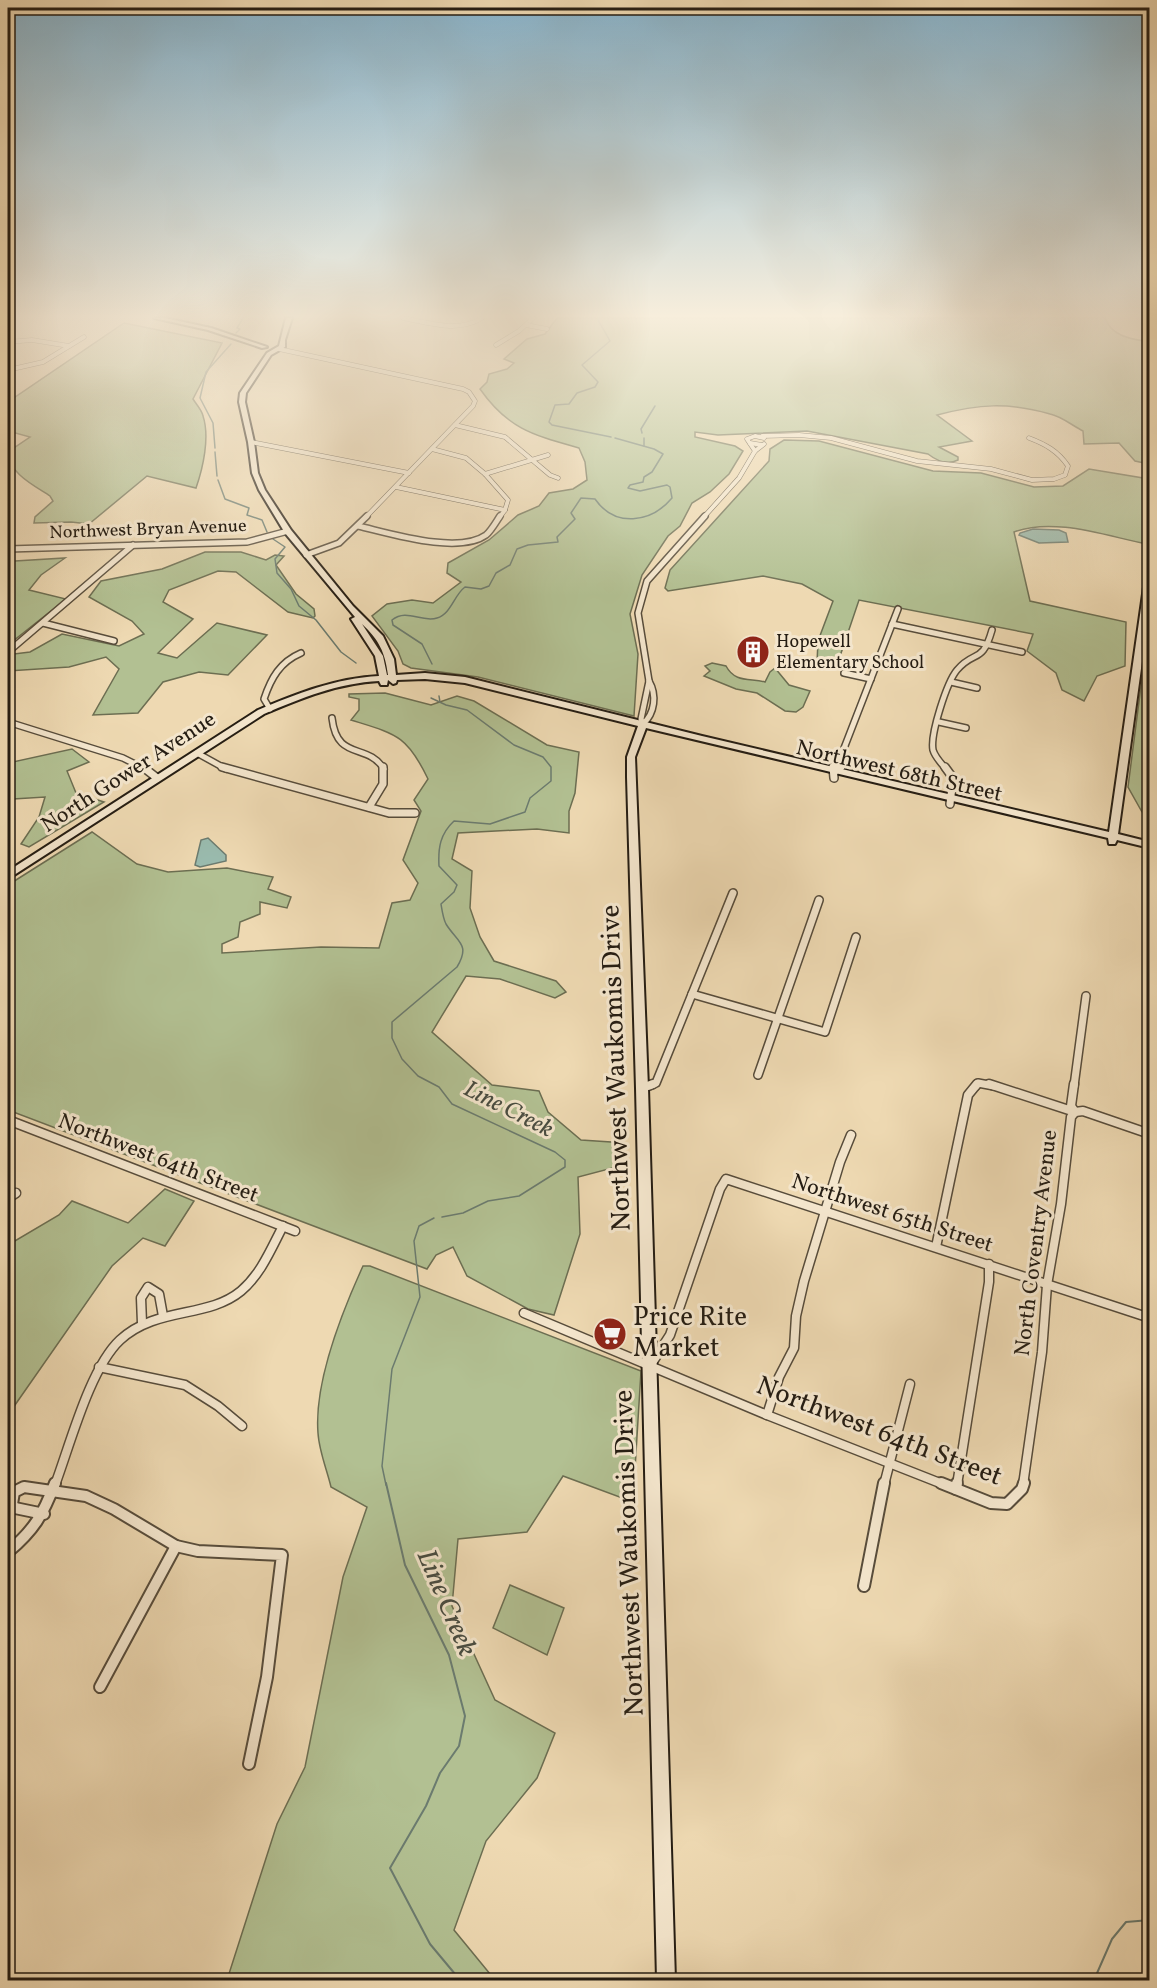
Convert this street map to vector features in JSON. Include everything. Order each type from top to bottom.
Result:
[{"type":"main road","points":[[244,411],[255,473],[262,490],[288,531],[350,608],[379,636],[390,659],[402,670],[425,676]]},
{"type":"main road","points":[[1112,839],[1149,573]]},
{"type":"main road","points":[[350,608],[352,616],[376,651],[389,680]]},
{"type":"main road","points":[[389,680],[390,659]]},
{"type":"main road","name":"North Gower Avenue","points":[[8,875],[246,720],[272,708],[288,706],[329,692],[389,680],[425,676],[465,680],[641,727]]},
{"type":"main road","points":[[389,680],[473,689],[641,727]]},
{"type":"main road","name":"Northwest 68th Street","points":[[641,727],[835,775],[1112,839],[1149,845]]},
{"type":"main road","name":"Northwest Waukomis Drive","points":[[641,727],[631,757],[631,777],[642,1088],[666,1980]]},
{"type":"main road","name":"Northwest 68th Street","points":[[1112,839],[1149,852]]},
{"type":"street","points":[[306,555],[339,543],[396,487],[467,411]]},
{"type":"street","points":[[455,425],[501,435],[550,475],[558,478]]},
{"type":"street","points":[[755,451],[747,439],[750,437],[800,435],[831,438],[917,461],[991,469],[1032,480],[1054,480],[1065,475],[1068,466],[1063,458],[1048,446],[1029,438]]},
{"type":"street","points":[[762,436],[765,443]]},
{"type":"street","points":[[641,727],[648,721],[653,707],[653,687],[649,681],[638,613],[647,581],[739,478],[755,451],[776,437]]},
{"type":"street","points":[[251,442],[409,473]]},
{"type":"street","points":[[750,443],[765,443]]},
{"type":"street","points":[[358,526],[436,543],[471,542],[486,535],[505,510],[508,500],[485,474],[460,455],[432,449]]},
{"type":"street","points":[[485,474],[548,455]]},
{"type":"street","points":[[396,487],[505,510]]},
{"type":"street","name":"Northwest Bryan Avenue","points":[[8,549],[247,542],[288,531]]},
{"type":"street","points":[[8,652],[133,545]]},
{"type":"street","points":[[835,775],[840,769],[843,761],[841,756],[898,609]]},
{"type":"street","points":[[43,623],[114,641]]},
{"type":"street","points":[[892,624],[1022,652]]},
{"type":"street","points":[[951,800],[953,778],[935,755],[933,748],[939,722],[957,669],[981,657],[992,630]]},
{"type":"street","points":[[272,708],[264,699],[276,673],[290,657],[301,652]]},
{"type":"street","points":[[844,673],[871,679]]},
{"type":"street","points":[[951,682],[977,688]]},
{"type":"street","points":[[332,718],[331,727],[334,737],[345,747],[375,758],[385,768],[387,776],[380,792],[369,807]]},
{"type":"street","points":[[8,722],[123,758],[136,763],[157,778]]},
{"type":"street","points":[[939,722],[966,728]]},
{"type":"street","points":[[197,753],[223,768],[396,814],[415,813]]},
{"type":"street","points":[[642,1088],[656,1083],[733,893]]},
{"type":"street","points":[[758,1075],[819,900]]},
{"type":"street","points":[[692,994],[825,1032],[856,937]]},
{"type":"street","name":"North Coventry Avenue","points":[[1017,1495],[1026,1475],[1042,1352],[1047,1285],[1061,1204],[1071,1117],[1075,1112],[1071,1106],[1086,996]]},
{"type":"street","points":[[936,1248],[968,1095],[978,1083],[989,1084],[1075,1112],[1083,1111],[1149,1134]]},
{"type":"street","name":"Northwest 64th Street","points":[[8,1120],[295,1231]]},
{"type":"street","points":[[767,1415],[779,1377],[794,1348],[796,1316],[804,1281],[851,1136]]},
{"type":"street","name":"Northwest 65th Street","points":[[649,1367],[670,1335],[720,1189],[726,1179],[1149,1318]]},
{"type":"street","points":[[8,1198],[16,1193]]},
{"type":"street","points":[[8,1552],[29,1534],[44,1514],[99,1367],[111,1348],[142,1323],[163,1316],[220,1305],[239,1293],[263,1265],[283,1226]]},
{"type":"street","points":[[956,1489],[989,1264]]},
{"type":"street","points":[[142,1323],[140,1298],[144,1289],[148,1287],[160,1293],[163,1316]]},
{"type":"street","name":"Northwest 64th Street","points":[[524,1313],[649,1367],[991,1503],[1007,1504],[1017,1495]]},
{"type":"street","points":[[99,1367],[185,1385],[218,1406],[242,1426]]},
{"type":"street","points":[[864,1586],[888,1462],[894,1450],[910,1384]]},
{"type":"street","points":[[44,1514],[15,1508],[12,1504],[14,1492],[24,1487],[53,1490],[98,1500],[176,1546],[198,1551],[282,1555],[267,1677],[249,1764]]},
{"type":"street","points":[[100,1687],[176,1546]]},
{"type":"green space","points":[[8,411],[201,411],[205,424],[206,443],[196,488],[147,476],[89,524],[34,523],[35,517],[53,501],[50,496],[17,473],[12,466],[8,452],[30,437],[8,431]]},
{"type":"green space","points":[[499,411],[957,411],[937,415],[972,441],[939,447],[958,457],[958,460],[946,462],[928,454],[807,431],[718,435],[695,432],[695,437],[735,446],[743,451],[729,474],[710,492],[692,503],[680,526],[668,536],[642,575],[630,614],[638,654],[634,716],[478,677],[411,668],[403,664],[398,651],[372,616],[387,604],[412,600],[433,603],[461,582],[447,573],[448,563],[489,540],[518,515],[539,506],[549,493],[573,489],[587,480],[585,462],[579,448],[523,429]]},
{"type":"green space","points":[[1038,411],[1149,411],[1149,464],[1135,461],[1119,443],[1084,444],[1083,431],[1054,415]]},
{"type":"green space","points":[[784,440],[819,441],[933,471],[981,473],[1034,487],[1063,486],[1089,469],[1149,479],[1147,544],[1063,527],[1046,526],[1014,532],[1030,601],[1126,622],[1125,666],[1097,676],[1084,701],[1062,690],[1056,673],[1027,651],[1033,634],[859,600],[836,668],[817,663],[818,641],[833,601],[802,584],[763,576],[668,591],[665,588],[670,570],[769,461],[770,449]]},
{"type":"green space","points":[[205,552],[241,552],[266,560],[275,555],[284,556],[276,565],[296,594],[314,609],[315,616],[313,618],[288,612],[236,572],[218,571],[169,590],[163,602],[193,619],[158,653],[177,658],[217,623],[267,635],[228,675],[199,672],[163,682],[138,713],[93,715],[119,669],[106,657],[69,667],[8,671],[8,649],[14,654],[30,652],[62,634],[119,646],[144,634],[132,621],[89,597],[101,581],[162,569]]},
{"type":"green space","points":[[65,558],[41,575],[29,590],[66,599],[8,645],[8,566],[15,561]]},
{"type":"green space","points":[[1149,624],[1150,815],[1142,812],[1128,787]]},
{"type":"green space","points":[[712,663],[726,666],[734,675],[743,679],[765,682],[775,668],[789,685],[810,691],[803,707],[796,712],[785,711],[757,693],[736,689],[704,676],[710,671],[705,666]]},
{"type":"green space","points":[[385,693],[431,705],[457,696],[474,701],[547,745],[579,752],[575,793],[569,811],[569,833],[537,829],[458,833],[452,859],[472,871],[470,908],[480,937],[494,961],[556,981],[566,992],[555,998],[500,979],[466,976],[432,1032],[492,1085],[539,1091],[548,1112],[581,1140],[626,1143],[624,1165],[578,1177],[580,1234],[554,1315],[528,1309],[467,1276],[453,1247],[436,1255],[427,1269],[8,1110],[8,885],[92,832],[137,864],[168,872],[227,868],[273,877],[268,889],[291,897],[287,908],[260,902],[260,914],[240,922],[238,937],[222,944],[222,953],[321,947],[379,948],[392,903],[410,900],[418,883],[403,860],[421,811],[414,800],[428,779],[413,753],[398,738],[390,733],[351,720],[359,710],[359,699],[349,697],[349,694]]},
{"type":"green space","points":[[72,749],[89,762],[67,771],[76,793],[104,802],[29,847],[21,844],[39,817],[45,797],[13,799],[8,808],[8,763]]},
{"type":"green space","points":[[165,1189],[194,1201],[165,1246],[143,1238],[112,1266],[8,1415],[8,1245],[59,1215],[72,1201],[128,1223]]},
{"type":"green space","points":[[363,1266],[370,1266],[641,1371],[633,1502],[563,1476],[527,1532],[458,1539],[452,1606],[495,1700],[555,1733],[537,1778],[486,1841],[454,1930],[495,1980],[227,1980],[277,1824],[305,1767],[343,1577],[367,1507],[331,1487],[321,1454],[318,1433],[320,1392],[325,1370],[338,1326]]},
{"type":"green space","points":[[510,1585],[564,1608],[547,1655],[493,1628]]},
{"type":"shaded area","points":[[1033,529],[1059,530],[1066,533],[1068,542],[1039,543],[1019,535]]},
{"type":"shaded area","points":[[208,838],[226,855],[226,861],[200,867],[195,865],[201,840]]},
{"type":"waterway","points":[[207,411],[213,423],[215,448]]},
{"type":"waterway","name":"Line Creek","points":[[553,411],[549,422],[552,425],[611,437]]},
{"type":"waterway","points":[[642,433],[641,429],[652,411]]},
{"type":"waterway","name":"Line Creek","points":[[432,664],[422,644],[393,625],[392,620],[403,615],[425,619],[442,616],[465,587],[481,589],[489,586],[496,573],[510,565],[517,549],[528,545],[558,542],[557,537],[575,519],[571,513],[581,498],[595,499],[613,515],[633,519],[654,513],[672,498],[670,487],[667,485],[640,491],[628,488],[630,485],[643,482],[644,477],[652,472],[663,454],[654,449],[615,438]]},
{"type":"waterway","points":[[644,438],[644,446]]},
{"type":"waterway","points":[[215,452],[217,476]]},
{"type":"waterway","points":[[218,480],[225,499],[249,508],[247,515],[262,520],[267,532]]},
{"type":"waterway","points":[[273,539],[285,547],[275,559],[277,573],[291,589],[299,606],[316,620],[341,652],[356,663]]},
{"type":"waterway","name":"Line Creek","points":[[439,696],[440,702]]},
{"type":"waterway","name":"Line Creek","points":[[431,698],[446,705],[467,710],[514,745],[543,757],[551,767],[551,781],[530,798],[525,812],[490,824],[454,821],[446,831],[440,847],[439,866],[457,885],[454,892],[441,904],[445,922],[461,944],[463,953],[457,967],[392,1022],[392,1038],[402,1059],[418,1076],[439,1087],[452,1104],[555,1152],[565,1160],[565,1167],[519,1196],[488,1201],[463,1213],[442,1217]]},
{"type":"waterway","name":"Line Creek","points":[[386,1485],[382,1466],[392,1369],[420,1297],[414,1241],[419,1226],[434,1218]]},
{"type":"waterway","name":"Line Creek","points":[[386,1483],[405,1565],[449,1655],[465,1716],[459,1746],[440,1773],[426,1806],[390,1868],[430,1944],[460,1980]]},
{"type":"waterway","points":[[1094,1980],[1112,1939],[1126,1922],[1150,1920]]},
{"type":"place","name":"Hopewell Elementary School","points":[[753,652]]},
{"type":"place","name":"Price Rite Market","points":[[610,1334]]}]
